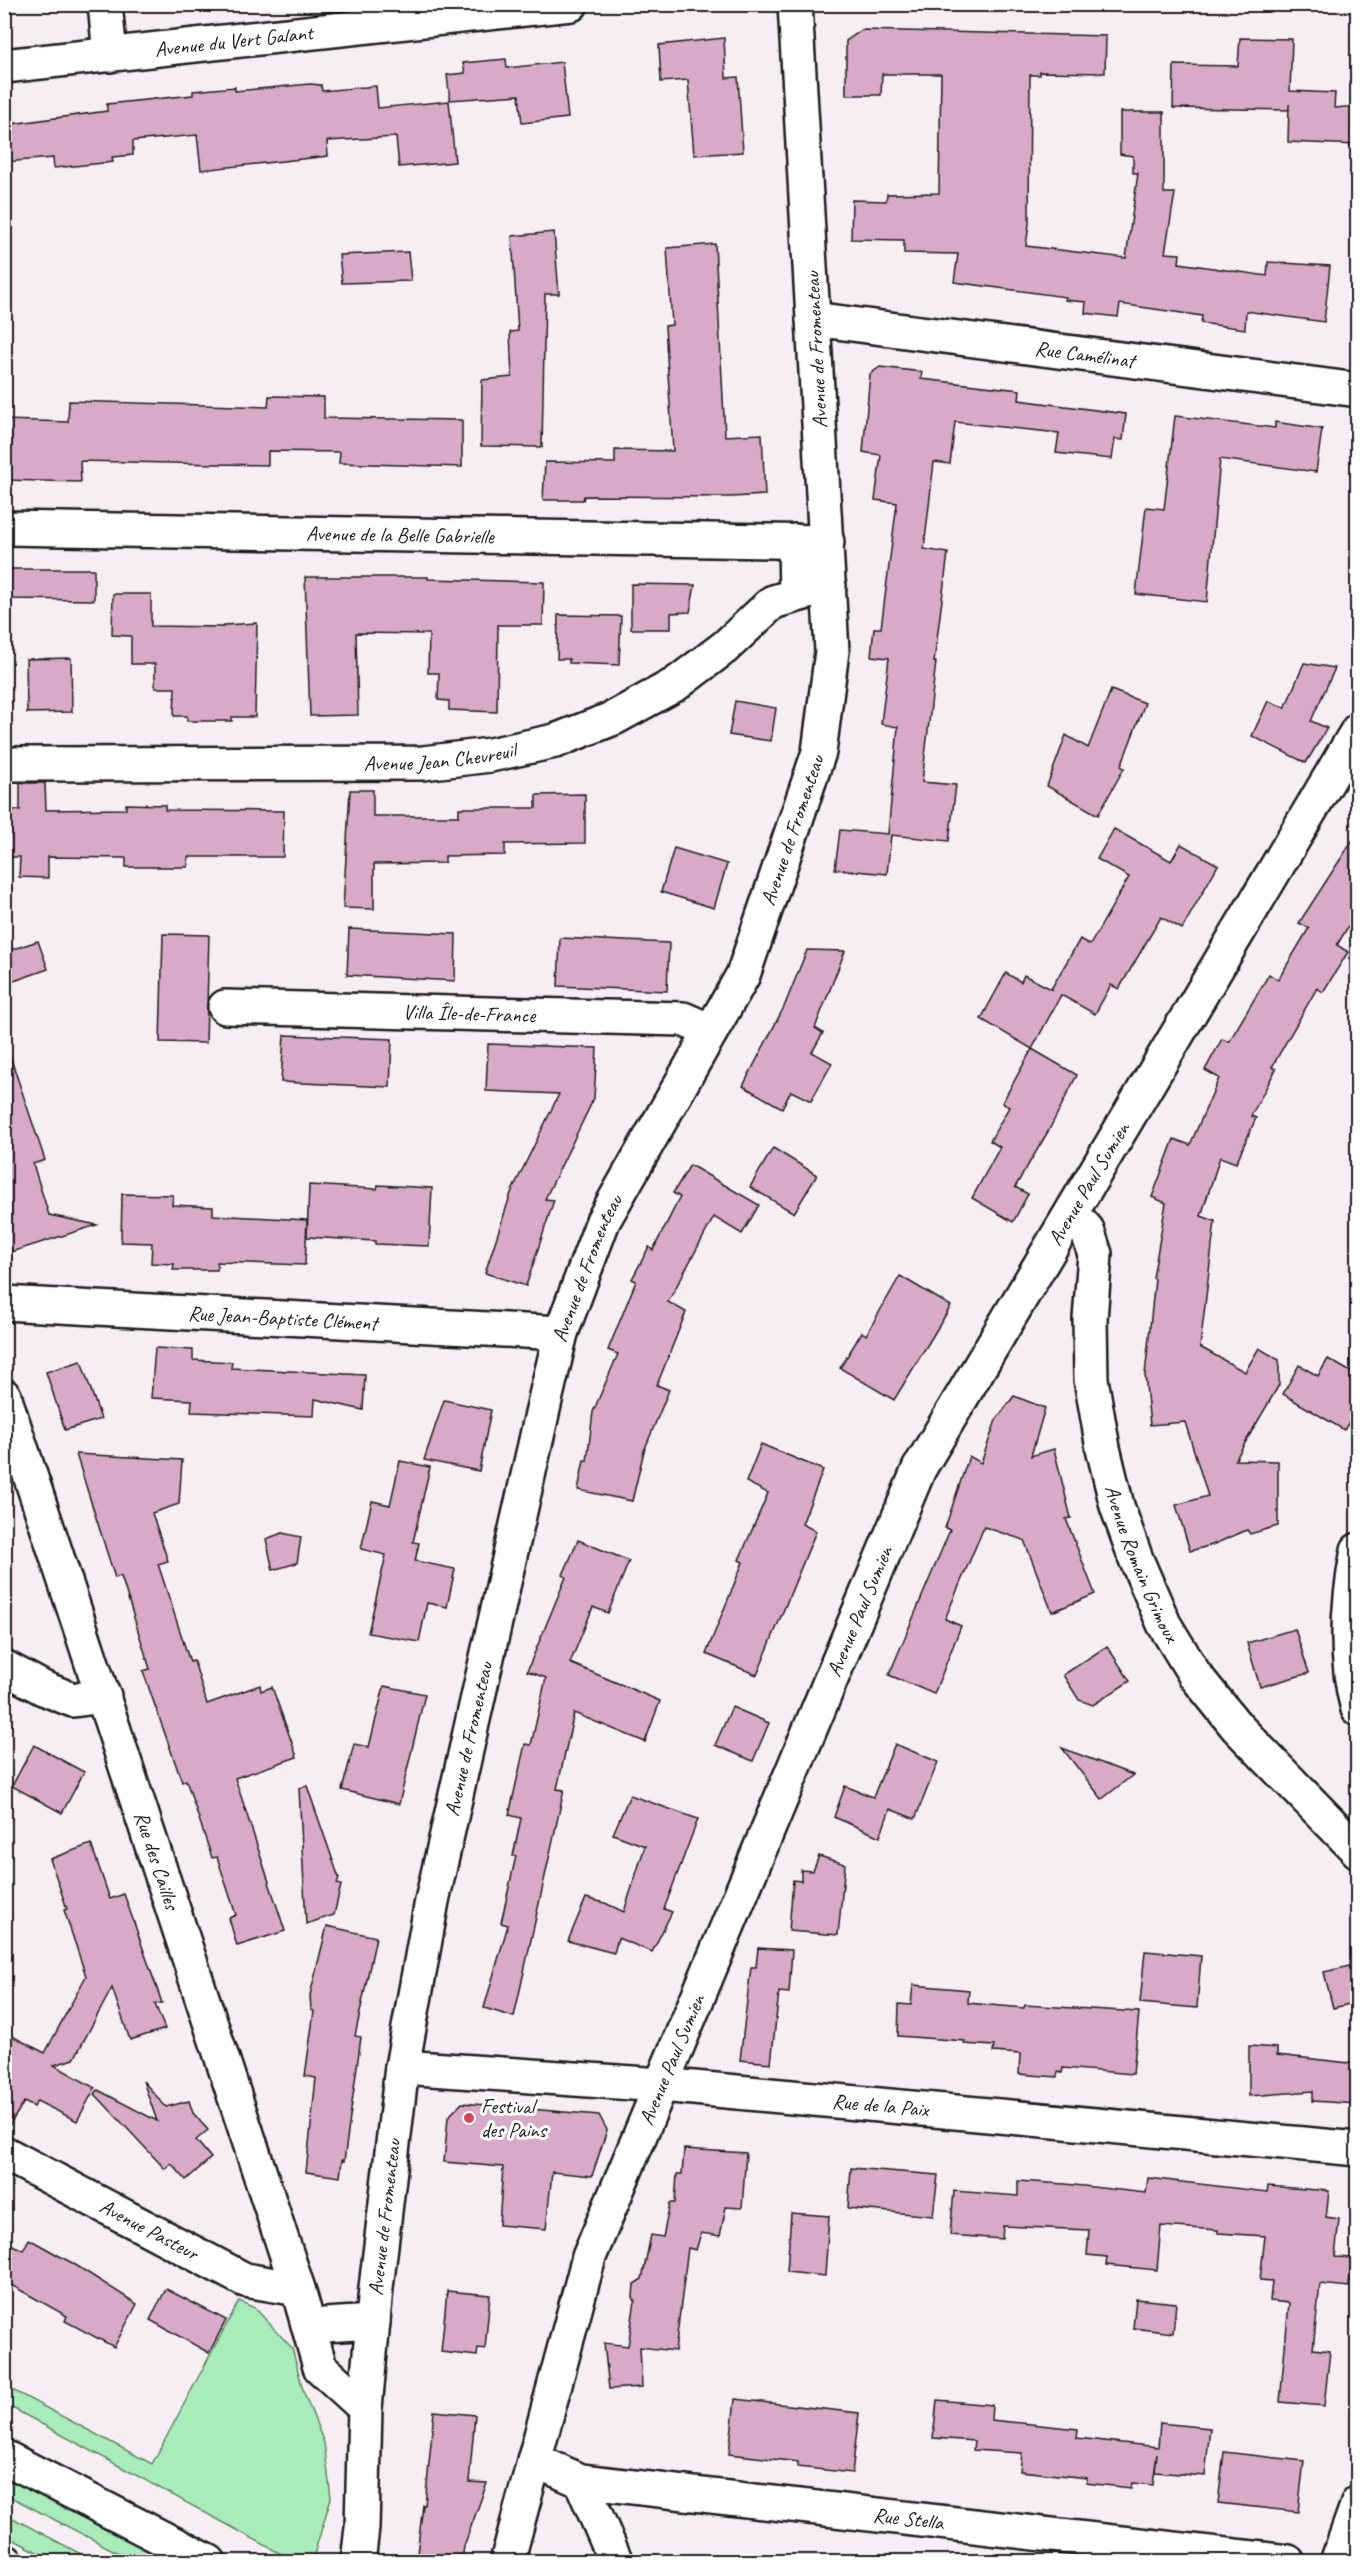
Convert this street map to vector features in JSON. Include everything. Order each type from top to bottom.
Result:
[{"type":"street","points":[[105,4],[110,55]]},
{"type":"street","name":"Avenue du Vert Galant","points":[[4,66],[524,7],[571,4]]},
{"type":"street","name":"Avenue de Fromenteau","points":[[358,2562],[362,2528],[365,2408],[402,2067],[432,1901],[561,1333],[603,1221],[743,975],[819,752],[832,651],[795,4]]},
{"type":"street","name":"Rue Camélinat","points":[[813,319],[1358,390]]},
{"type":"street","name":"Avenue de la Belle Gabrielle","points":[[4,528],[827,542]]},
{"type":"street","points":[[795,541],[796,595]]},
{"type":"street","name":"Avenue Jean Chevreuil","points":[[4,764],[423,763],[490,755],[555,741],[614,718],[676,684],[725,647],[773,602],[829,586]]},
{"type":"street","name":"Avenue Paul Sumien","points":[[507,2562],[589,2258],[919,1469],[1358,730]]},
{"type":"street","name":"Villa Île-de-France","points":[[225,1007],[683,1019],[711,1031]]},
{"type":"street","name":"Avenue Romain Grimoux","points":[[1072,1212],[1087,1230],[1095,1254],[1090,1319],[1091,1379],[1103,1448],[1117,1506],[1136,1559],[1164,1624],[1195,1675],[1237,1727],[1358,1851]]},
{"type":"street","name":"Rue Jean-Baptiste Clément","points":[[4,1303],[561,1333]]},
{"type":"street","name":"Rue des Cailles","points":[[4,1396],[298,2289],[320,2367],[365,2408]]},
{"type":"street","points":[[1358,1550],[1352,1582],[1349,1640],[1358,1709]]},
{"type":"street","points":[[4,1667],[43,1688],[73,1700],[104,1696]]},
{"type":"street","name":"Rue de la Paix","points":[[402,2067],[661,2085],[1358,2150]]},
{"type":"street","name":"Avenue Pasteur","points":[[4,2153],[245,2280],[298,2289]]},
{"type":"street","points":[[309,2326],[373,2322]]},
{"type":"street","points":[[4,2457],[209,2562]]},
{"type":"street","name":"Rue Stella","points":[[534,2460],[581,2481],[1288,2562]]},
{"type":"street","points":[[581,2481],[616,2562]]},
{"type":"street","points":[[1337,2562],[1358,2503]]},
{"type":"green space","points":[[239,2301],[255,2308],[292,2348],[303,2390],[324,2443],[331,2498],[312,2561],[294,2561],[5,2404],[5,2386],[152,2464]]},
{"type":"green space","points":[[4,2474],[170,2561],[134,2561],[5,2494]]},
{"type":"green space","points":[[5,2514],[94,2561],[54,2561],[5,2535]]},
{"type":"building","points":[[862,30],[1106,36],[1105,73],[1040,72],[1040,75],[1030,75],[1029,224],[1026,246],[1126,258],[1138,173],[1133,173],[1133,156],[1120,154],[1120,112],[1164,112],[1164,193],[1175,193],[1165,253],[1180,254],[1179,263],[1267,276],[1268,262],[1330,266],[1324,322],[1246,311],[1245,329],[1201,323],[1202,316],[1120,304],[1118,317],[1085,313],[1086,302],[1065,300],[1066,297],[954,282],[958,254],[904,253],[904,240],[851,239],[852,200],[886,201],[887,194],[939,193],[941,74],[882,74],[881,95],[846,95],[846,41]]},
{"type":"building","points":[[724,38],[726,78],[738,77],[743,152],[694,155],[688,80],[661,82],[659,45]]},
{"type":"building","points":[[1240,38],[1292,39],[1290,91],[1335,93],[1334,108],[1358,106],[1358,145],[1288,142],[1289,110],[1173,108],[1174,65],[1238,66]]},
{"type":"building","points":[[506,59],[507,68],[562,62],[568,118],[522,123],[519,95],[450,100],[447,75],[465,73],[463,63]]},
{"type":"building","points":[[321,85],[322,91],[376,86],[378,108],[449,101],[455,162],[399,167],[396,137],[327,141],[328,156],[201,170],[197,135],[133,141],[133,155],[112,157],[113,162],[54,168],[53,158],[4,162],[4,125],[107,111],[107,104],[193,95],[193,91],[235,87],[235,91]]},
{"type":"building","points":[[554,232],[559,294],[545,294],[542,447],[481,446],[482,380],[512,377],[510,332],[518,331],[512,236]]},
{"type":"building","points":[[715,244],[725,436],[762,434],[765,495],[731,497],[584,496],[583,500],[543,500],[545,462],[615,463],[615,450],[673,451],[665,326],[672,325],[667,248]]},
{"type":"building","points":[[408,252],[411,281],[342,283],[339,255]]},
{"type":"building","points":[[880,367],[922,372],[921,379],[1020,390],[1019,400],[1126,414],[1123,440],[1115,439],[1112,459],[1056,453],[1059,433],[955,422],[950,464],[934,462],[924,549],[948,553],[922,782],[956,785],[949,841],[891,835],[887,874],[835,869],[840,830],[888,834],[898,727],[881,724],[889,658],[871,656],[874,628],[881,628],[897,503],[875,500],[881,455],[863,452],[870,374]]},
{"type":"building","points":[[269,396],[324,397],[324,418],[462,420],[462,467],[339,463],[340,452],[268,451],[268,465],[80,461],[81,482],[4,480],[4,420],[68,422],[69,401],[268,407]]},
{"type":"building","points":[[1175,416],[1275,428],[1275,422],[1322,429],[1316,472],[1220,459],[1207,602],[1136,594],[1146,507],[1164,509]]},
{"type":"building","points":[[4,569],[94,569],[94,600],[4,599]]},
{"type":"building","points":[[305,577],[428,577],[428,579],[544,582],[543,625],[498,625],[497,712],[449,710],[449,701],[438,700],[439,673],[428,673],[429,634],[356,633],[358,715],[310,716]]},
{"type":"building","points":[[631,584],[695,585],[690,612],[671,613],[671,629],[631,629]]},
{"type":"building","points":[[113,594],[151,594],[151,626],[223,627],[224,625],[257,623],[255,717],[232,717],[232,721],[187,721],[187,716],[174,716],[175,688],[155,688],[155,664],[131,664],[131,636],[112,635]]},
{"type":"building","points":[[558,615],[621,616],[619,665],[569,663],[569,659],[557,659]]},
{"type":"building","points":[[71,658],[72,712],[27,713],[26,659]]},
{"type":"building","points":[[1304,663],[1335,668],[1311,721],[1327,728],[1306,763],[1252,736],[1268,701],[1285,708]]},
{"type":"building","points":[[1111,690],[1145,703],[1121,766],[1124,768],[1098,815],[1047,786],[1066,735],[1088,748]]},
{"type":"building","points":[[735,701],[776,708],[771,741],[729,735]]},
{"type":"building","points":[[20,783],[45,783],[46,810],[126,809],[126,804],[165,805],[165,810],[284,811],[283,857],[188,857],[188,867],[126,867],[126,858],[48,857],[48,878],[19,877],[20,857],[4,857],[4,810],[20,810]]},
{"type":"building","points":[[350,790],[373,790],[373,816],[459,816],[459,808],[536,808],[536,795],[585,794],[585,843],[505,844],[505,855],[445,856],[445,863],[374,864],[374,909],[343,908]]},
{"type":"building","points":[[1114,829],[1171,861],[1181,844],[1218,865],[1182,929],[1161,917],[1119,989],[1111,985],[1095,1014],[1061,995],[1032,1049],[981,1019],[1006,973],[1021,982],[1024,975],[1051,989],[1080,939],[1090,945],[1129,877],[1097,859]]},
{"type":"building","points":[[1358,832],[1358,910],[1337,945],[1348,952],[1323,992],[1317,988],[1272,1067],[1276,1069],[1251,1116],[1256,1118],[1236,1163],[1220,1157],[1201,1216],[1215,1221],[1200,1347],[1245,1372],[1259,1348],[1279,1360],[1279,1385],[1235,1460],[1278,1461],[1278,1526],[1250,1534],[1247,1530],[1212,1545],[1190,1551],[1176,1505],[1208,1496],[1185,1422],[1150,1425],[1145,1375],[1155,1279],[1153,1278],[1166,1203],[1152,1197],[1174,1139],[1190,1145],[1219,1078],[1205,1070],[1222,1039],[1229,1042],[1269,974],[1278,980],[1309,928],[1299,923]]},
{"type":"building","points":[[674,848],[727,864],[714,908],[661,892]]},
{"type":"building","points":[[349,929],[456,934],[455,981],[347,975]]},
{"type":"building","points":[[163,934],[209,935],[206,1043],[160,1042]]},
{"type":"building","points":[[560,938],[669,943],[667,991],[558,986]]},
{"type":"building","points":[[38,941],[48,969],[14,981],[4,952]]},
{"type":"building","points":[[807,950],[845,951],[815,1028],[823,1033],[812,1052],[832,1063],[811,1101],[791,1091],[782,1108],[743,1086],[784,1007]]},
{"type":"building","points":[[284,1035],[392,1039],[390,1087],[281,1082]]},
{"type":"building","points":[[488,1044],[597,1048],[594,1098],[545,1199],[554,1200],[526,1286],[485,1273],[511,1193],[559,1094],[486,1091]]},
{"type":"building","points":[[1032,1049],[1077,1075],[1049,1130],[1015,1187],[1028,1194],[1013,1222],[972,1198],[1000,1147],[990,1141],[1009,1107],[1002,1103]]},
{"type":"building","points":[[10,1056],[45,1160],[33,1164],[49,1215],[97,1225],[11,1252],[4,1232],[4,1057]]},
{"type":"building","points":[[773,1148],[817,1175],[794,1213],[750,1187]]},
{"type":"building","points":[[690,1165],[759,1205],[742,1234],[714,1217],[668,1302],[686,1312],[657,1385],[669,1390],[644,1451],[632,1501],[578,1490],[584,1460],[587,1461],[593,1412],[618,1354],[608,1350],[636,1281],[632,1279],[649,1247],[653,1250],[680,1197],[673,1193]]},
{"type":"building","points":[[309,1185],[377,1189],[378,1185],[432,1188],[429,1246],[375,1244],[375,1241],[307,1237]]},
{"type":"building","points":[[122,1194],[173,1195],[172,1205],[213,1207],[213,1215],[307,1220],[305,1265],[217,1262],[217,1270],[173,1270],[174,1264],[151,1263],[152,1243],[121,1242]]},
{"type":"building","points":[[900,1276],[951,1306],[894,1400],[840,1368],[862,1332],[866,1335]]},
{"type":"building","points":[[155,1348],[193,1350],[193,1360],[232,1362],[231,1368],[365,1375],[363,1410],[315,1399],[314,1416],[191,1412],[192,1400],[151,1398]]},
{"type":"building","points":[[1328,1359],[1358,1376],[1358,1408],[1344,1430],[1283,1394],[1299,1365],[1318,1376]]},
{"type":"building","points":[[81,1361],[101,1419],[65,1430],[46,1372]]},
{"type":"building","points":[[1014,1396],[1045,1408],[1031,1456],[1054,1449],[1071,1518],[1066,1519],[1095,1594],[1052,1612],[1024,1540],[984,1527],[945,1619],[961,1626],[934,1694],[889,1675],[950,1530],[945,1528],[969,1456],[981,1463],[996,1420]]},
{"type":"building","points":[[444,1400],[491,1410],[479,1471],[424,1460]]},
{"type":"building","points":[[761,1444],[823,1470],[802,1524],[816,1531],[757,1675],[706,1654],[743,1562],[739,1560],[768,1493],[746,1482]]},
{"type":"building","points":[[76,1454],[182,1460],[179,1504],[152,1513],[168,1561],[158,1564],[190,1662],[194,1661],[207,1704],[260,1685],[261,1691],[272,1687],[297,1757],[235,1778],[285,1931],[237,1946],[229,1918],[236,1915],[217,1857],[212,1858],[186,1780],[182,1782],[153,1700],[143,1671],[150,1669],[121,1576],[115,1578]]},
{"type":"building","points":[[400,1461],[430,1467],[413,1542],[419,1543],[415,1561],[455,1569],[447,1607],[427,1603],[419,1642],[368,1633],[386,1555],[361,1549],[372,1501],[390,1505]]},
{"type":"building","points":[[282,1533],[301,1537],[297,1563],[273,1570],[266,1539]]},
{"type":"building","points":[[578,1540],[629,1561],[608,1613],[593,1607],[570,1663],[660,1701],[645,1742],[574,1713],[557,1789],[564,1790],[514,2017],[484,2008],[508,1925],[501,1923],[516,1856],[513,1856],[521,1818],[509,1815],[525,1744],[531,1745],[546,1678],[527,1671],[566,1577],[563,1575]]},
{"type":"building","points":[[1295,1629],[1309,1673],[1260,1687],[1247,1643]]},
{"type":"building","points":[[1107,1646],[1130,1681],[1093,1705],[1079,1700],[1063,1675]]},
{"type":"building","points":[[384,1686],[425,1694],[399,1804],[342,1790],[354,1744],[369,1747]]},
{"type":"building","points":[[732,1707],[769,1723],[753,1761],[715,1745]]},
{"type":"building","points":[[895,1744],[938,1762],[915,1819],[890,1809],[880,1837],[834,1817],[845,1786],[873,1797]]},
{"type":"building","points":[[34,1745],[84,1772],[62,1813],[12,1786]]},
{"type":"building","points":[[1062,1748],[1133,1775],[1102,1799]]},
{"type":"building","points":[[307,1786],[339,1878],[337,1884],[341,1885],[334,1915],[306,1924],[299,1788]]},
{"type":"building","points":[[630,1795],[698,1819],[664,1909],[672,1912],[652,1952],[618,1938],[614,1953],[568,1941],[586,1898],[605,1903],[624,1912],[645,1846],[613,1834]]},
{"type":"building","points":[[91,1844],[110,1899],[124,1894],[162,2003],[155,2004],[165,2029],[130,2040],[112,1988],[74,2059],[54,2065],[95,2088],[77,2121],[37,2101],[34,2107],[24,2102],[4,2134],[4,2032],[45,2053],[86,1976],[50,1859]]},
{"type":"building","points":[[819,1856],[845,1864],[838,1935],[789,1931],[793,1880],[801,1881],[801,1870],[813,1871]]},
{"type":"building","points":[[327,1926],[376,1937],[355,2036],[361,2037],[340,2177],[306,2172],[316,2078],[305,2076],[314,2011],[311,2010],[310,1995]]},
{"type":"building","points":[[758,1948],[792,1950],[789,1993],[779,1992],[771,2063],[740,2060],[751,1967],[756,1967]]},
{"type":"building","points":[[1145,1951],[1201,1956],[1197,2008],[1140,2003]]},
{"type":"building","points":[[1358,1964],[1358,2002],[1333,2008],[1324,1972]]},
{"type":"building","points":[[913,1985],[969,1990],[968,2003],[1024,2008],[1025,2005],[1139,2012],[1133,2074],[1063,2068],[1062,2073],[1058,2072],[1057,2077],[1019,2074],[1020,2054],[993,2052],[994,2046],[964,2044],[965,2041],[898,2036],[899,2004],[911,2005]]},
{"type":"building","points":[[1249,2046],[1277,2048],[1277,2055],[1358,2064],[1358,2104],[1313,2101],[1313,2091],[1249,2096]]},
{"type":"building","points":[[143,2081],[166,2107],[189,2101],[193,2113],[208,2130],[196,2140],[211,2158],[186,2180],[171,2163],[165,2169],[95,2094],[98,2090],[157,2121]]},
{"type":"building","points":[[462,2103],[599,2115],[607,2130],[592,2176],[552,2172],[546,2229],[499,2225],[503,2167],[444,2162],[448,2117]]},
{"type":"building","points":[[684,2149],[746,2153],[742,2208],[726,2207],[720,2236],[701,2233],[696,2250],[688,2248],[675,2351],[640,2347],[642,2387],[609,2389],[604,2343],[628,2346],[635,2301],[634,2284],[642,2279],[651,2235],[663,2237],[670,2203],[675,2203],[677,2174],[682,2174]]},
{"type":"building","points":[[851,2168],[938,2175],[933,2216],[848,2208]]},
{"type":"building","points":[[1148,2178],[1267,2192],[1268,2186],[1329,2191],[1326,2217],[1339,2219],[1335,2257],[1352,2258],[1349,2287],[1320,2284],[1313,2349],[1330,2351],[1324,2406],[1280,2402],[1289,2303],[1270,2301],[1272,2281],[1260,2280],[1265,2236],[1161,2226],[1157,2270],[1106,2265],[1107,2257],[1087,2255],[1089,2230],[1003,2226],[1002,2239],[950,2235],[954,2191],[1018,2196],[1018,2181],[1146,2193]]},
{"type":"building","points":[[791,2213],[829,2216],[825,2276],[787,2272]]},
{"type":"building","points":[[29,2239],[137,2304],[114,2347],[65,2321],[67,2316],[4,2281],[4,2241],[23,2250]]},
{"type":"building","points":[[166,2289],[226,2320],[209,2353],[150,2320]]},
{"type":"building","points":[[447,2291],[490,2295],[485,2349],[478,2348],[477,2356],[441,2352]]},
{"type":"building","points":[[1136,2299],[1176,2303],[1173,2333],[1133,2328]]},
{"type":"building","points":[[735,2399],[859,2413],[852,2473],[798,2467],[798,2462],[729,2454]]},
{"type":"building","points":[[937,2400],[992,2405],[991,2420],[1078,2429],[1077,2438],[1158,2447],[1160,2423],[1210,2428],[1205,2476],[1155,2472],[1157,2453],[1153,2485],[1132,2483],[1131,2488],[1086,2483],[1087,2478],[1020,2471],[1022,2453],[973,2450],[974,2441],[933,2438]]},
{"type":"building","points":[[434,2411],[475,2415],[469,2482],[487,2483],[464,2546],[462,2562],[416,2562],[423,2505],[425,2505]]},
{"type":"building","points":[[1224,2452],[1304,2461],[1298,2512],[1218,2503]]},
{"type":"place","name":"Festival des Pains","points":[[469,2118]]}]
